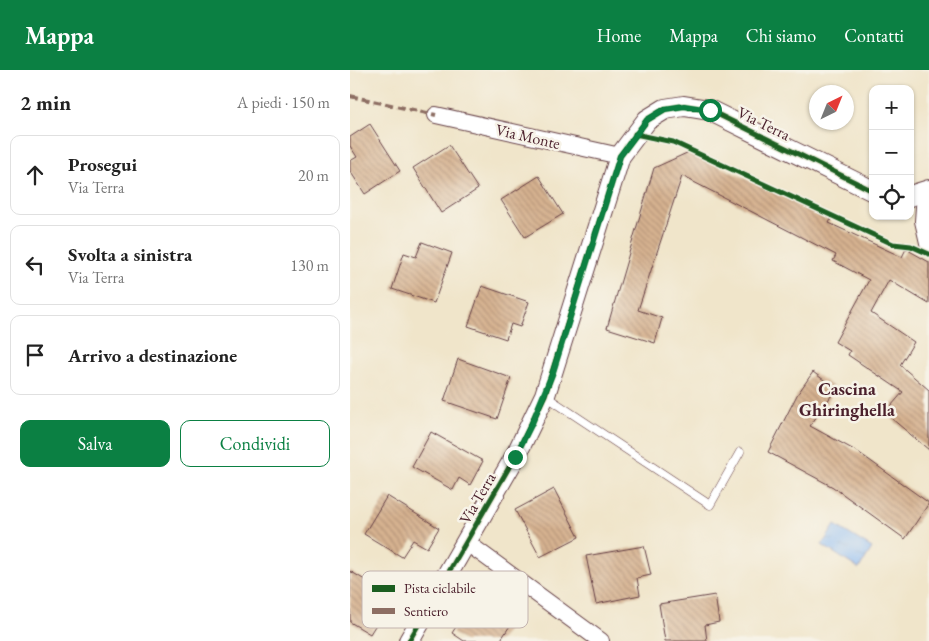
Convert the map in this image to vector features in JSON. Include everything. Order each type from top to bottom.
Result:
[{"type":"street","name":"Via Terra","points":[[449,571],[515,457],[545,395],[620,156],[647,120],[665,109],[684,106],[710,110],[869,189]]},
{"type":"street","name":"Via Monte","points":[[436,115],[620,156]]},
{"type":"street","points":[[921,193],[923,221],[929,247]]},
{"type":"street","points":[[466,542],[506,571]]},
{"type":"street","points":[[528,587],[601,641]]},
{"type":"street","name":"Via Terra","points":[[409,641],[416,628]]},
{"type":"lane","points":[[545,395],[710,505],[740,452]]},
{"type":"water","points":[[835,525],[872,548],[859,569],[822,545]]},
{"type":"building","points":[[370,124],[400,171],[365,194],[350,171],[350,161],[357,157],[350,146],[350,137]]},
{"type":"building","points":[[449,145],[478,189],[441,213],[413,168]]},
{"type":"building","points":[[689,152],[831,219],[829,223],[902,257],[906,249],[929,262],[929,304],[889,280],[871,313],[914,342],[900,365],[929,390],[929,450],[885,413],[903,392],[848,355],[850,351],[835,342],[869,280],[833,261],[836,255],[682,176],[638,310],[662,318],[655,343],[607,328],[654,168]]},
{"type":"building","points":[[539,176],[563,214],[525,237],[501,200]]},
{"type":"building","points":[[422,242],[452,253],[434,303],[392,289],[404,253],[416,257]]},
{"type":"building","points":[[482,286],[529,302],[520,327],[511,324],[506,339],[468,326]]},
{"type":"building","points":[[458,359],[511,378],[497,419],[444,401]]},
{"type":"building","points":[[813,372],[836,389],[810,426],[858,452],[929,503],[905,539],[833,487],[768,452],[797,395]]},
{"type":"building","points":[[431,432],[483,461],[470,485],[459,478],[453,490],[412,467]]},
{"type":"building","points":[[554,489],[579,537],[540,557],[515,510]]},
{"type":"building","points":[[387,496],[439,528],[427,548],[413,540],[402,557],[364,534]]},
{"type":"building","points":[[644,546],[651,575],[637,578],[640,595],[596,604],[586,556]]},
{"type":"building","points":[[350,571],[362,578],[362,628],[374,628],[370,634],[350,622]]},
{"type":"building","points":[[715,595],[719,622],[705,625],[707,641],[665,641],[659,604]]},
{"type":"building","points":[[455,628],[508,628],[500,641],[464,641],[452,633]]},
{"type":"marked path","points":[[350,96],[436,115]]},
{"type":"cycle path","points":[[449,571],[515,457],[545,395],[620,156],[647,120],[665,109],[684,106],[709,110],[869,189]]},
{"type":"cycle path","points":[[635,134],[673,142],[893,244],[911,246],[929,254]]},
{"type":"cycle path","points":[[409,641],[416,628]]},
{"type":"district","name":"Cascina Ghiringhella","points":[[847,399]]},
{"type":"route","points":[[515,457],[545,395],[620,156],[634,134],[647,120],[665,109],[684,106],[710,110]]}]
